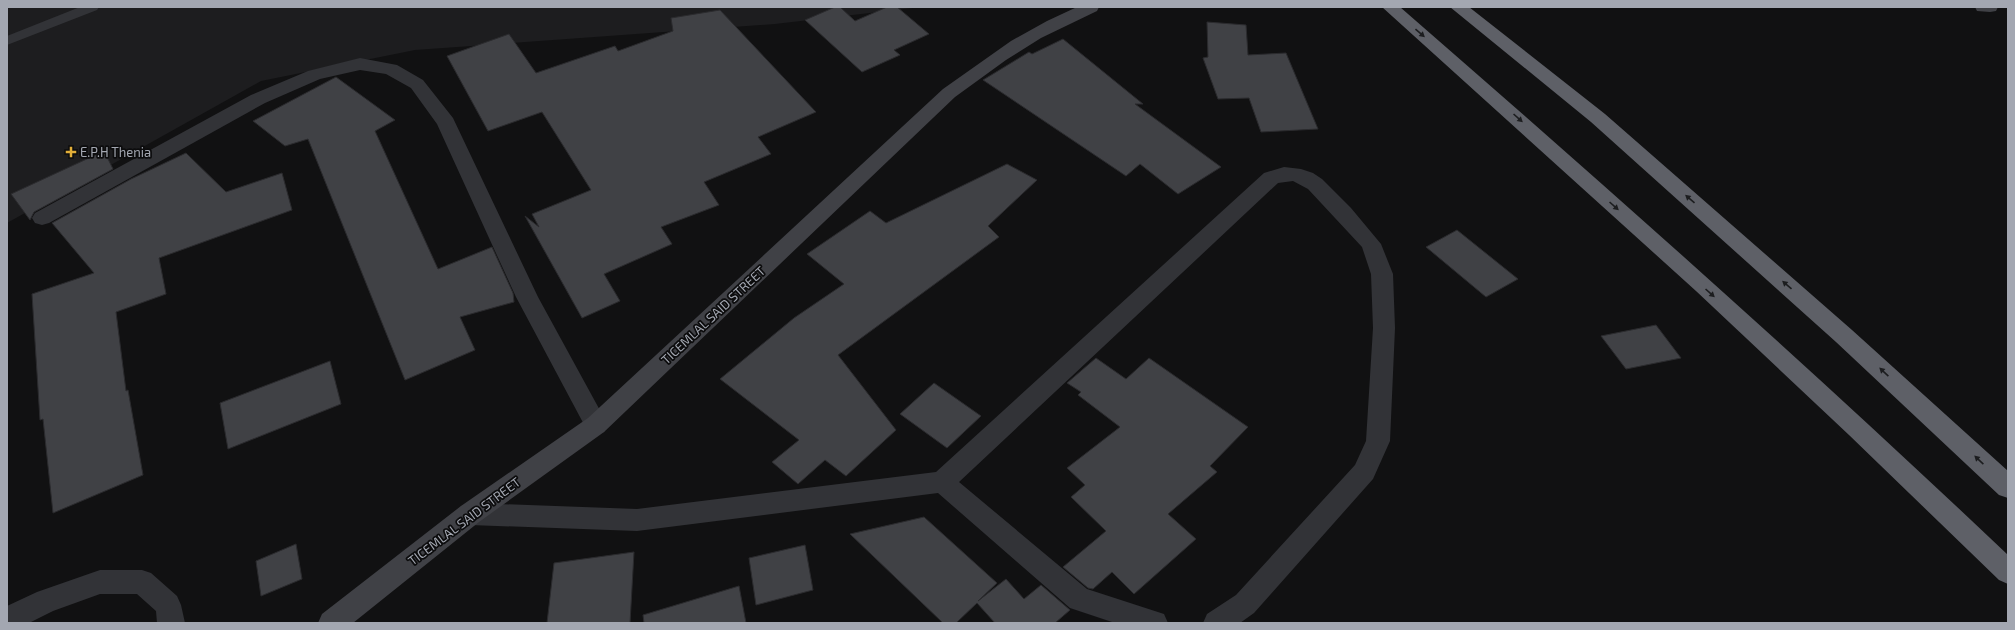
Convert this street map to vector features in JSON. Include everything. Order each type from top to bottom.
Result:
[{"type":"highway","points":[[1390,7],[1508,110],[1804,379],[1904,471],[2008,572]]},
{"type":"highway","points":[[1458,7],[1598,118],[1844,336],[2008,487]]},
{"type":"main road","name":"TICEMLAL SAID STREET","points":[[332,623],[470,514],[596,424],[949,93],[993,60],[1042,32],[1092,7]]},
{"type":"main road","points":[[1983,7],[1990,7]]},
{"type":"street","points":[[42,218],[265,96],[314,75],[360,64],[391,70],[417,84],[446,122],[527,297],[596,424]]},
{"type":"street","points":[[470,514],[637,520],[942,482],[1271,178],[1284,174],[1294,174],[1306,178],[1315,184],[1344,213],[1370,244],[1382,274],[1384,328],[1378,441],[1364,472],[1244,604],[1216,623]]},
{"type":"street","points":[[942,482],[1080,599],[1154,623]]},
{"type":"street","points":[[7,620],[46,601],[100,582],[142,582],[168,605],[171,623]]},
{"type":"lane","points":[[7,41],[92,7]]},
{"type":"shaded area","name":"E.P.H Thenia","points":[[7,7],[921,7],[775,24],[415,50],[261,81],[7,223]]},
{"type":"building","points":[[835,7],[840,7],[855,21],[887,7],[897,7],[929,34],[894,50],[900,55],[862,72],[805,20]]},
{"type":"building","points":[[720,10],[816,112],[758,137],[771,154],[704,182],[719,205],[661,227],[672,244],[604,274],[620,301],[582,318],[525,216],[539,227],[532,214],[591,190],[542,112],[488,131],[447,56],[509,34],[536,73],[615,46],[618,51],[673,31],[671,18]]},
{"type":"building","points":[[1207,22],[1246,25],[1248,55],[1286,53],[1318,129],[1261,132],[1249,98],[1218,99],[1203,58],[1208,57]]},
{"type":"building","points":[[1063,39],[1143,104],[1135,104],[1221,167],[1178,194],[1140,164],[1126,176],[983,80],[1029,52],[1032,54]]},
{"type":"building","points":[[336,77],[395,120],[375,131],[438,269],[492,247],[513,293],[514,302],[460,317],[475,350],[405,380],[308,139],[285,146],[253,121]]},
{"type":"building","points":[[104,151],[113,169],[34,212],[30,220],[11,194]]},
{"type":"building","points":[[186,153],[226,192],[282,173],[292,210],[159,258],[166,294],[116,312],[126,391],[128,390],[143,475],[53,513],[43,419],[40,420],[32,294],[94,273],[52,223],[131,179]]},
{"type":"building","points":[[1007,164],[1037,180],[988,226],[999,237],[838,355],[896,430],[846,476],[825,460],[798,484],[772,462],[799,440],[720,379],[794,318],[844,284],[807,254],[870,211],[886,223]]},
{"type":"building","points":[[1457,230],[1518,279],[1486,297],[1426,247]]},
{"type":"building","points":[[1656,325],[1681,358],[1626,369],[1601,336]]},
{"type":"building","points":[[1096,358],[1126,379],[1149,358],[1248,427],[1210,466],[1217,472],[1168,514],[1196,539],[1134,594],[1112,572],[1093,589],[1088,588],[1063,567],[1106,531],[1071,497],[1085,485],[1067,468],[1120,427],[1078,395],[1081,392],[1067,383]]},
{"type":"building","points":[[330,361],[341,404],[228,449],[220,403]]},
{"type":"building","points":[[934,383],[981,416],[947,448],[900,414]]},
{"type":"building","points":[[924,517],[997,583],[978,601],[1006,579],[1024,599],[1041,585],[1070,610],[1055,623],[995,623],[977,603],[956,623],[943,623],[850,534]]},
{"type":"building","points":[[296,544],[302,579],[261,596],[256,561]]},
{"type":"building","points":[[805,545],[813,590],[756,605],[749,558]]},
{"type":"building","points":[[634,552],[630,623],[547,623],[554,563]]},
{"type":"building","points":[[739,586],[746,623],[644,623],[643,615]]},
{"type":"place","name":"E.P.H Thenia","points":[[71,152]]}]
